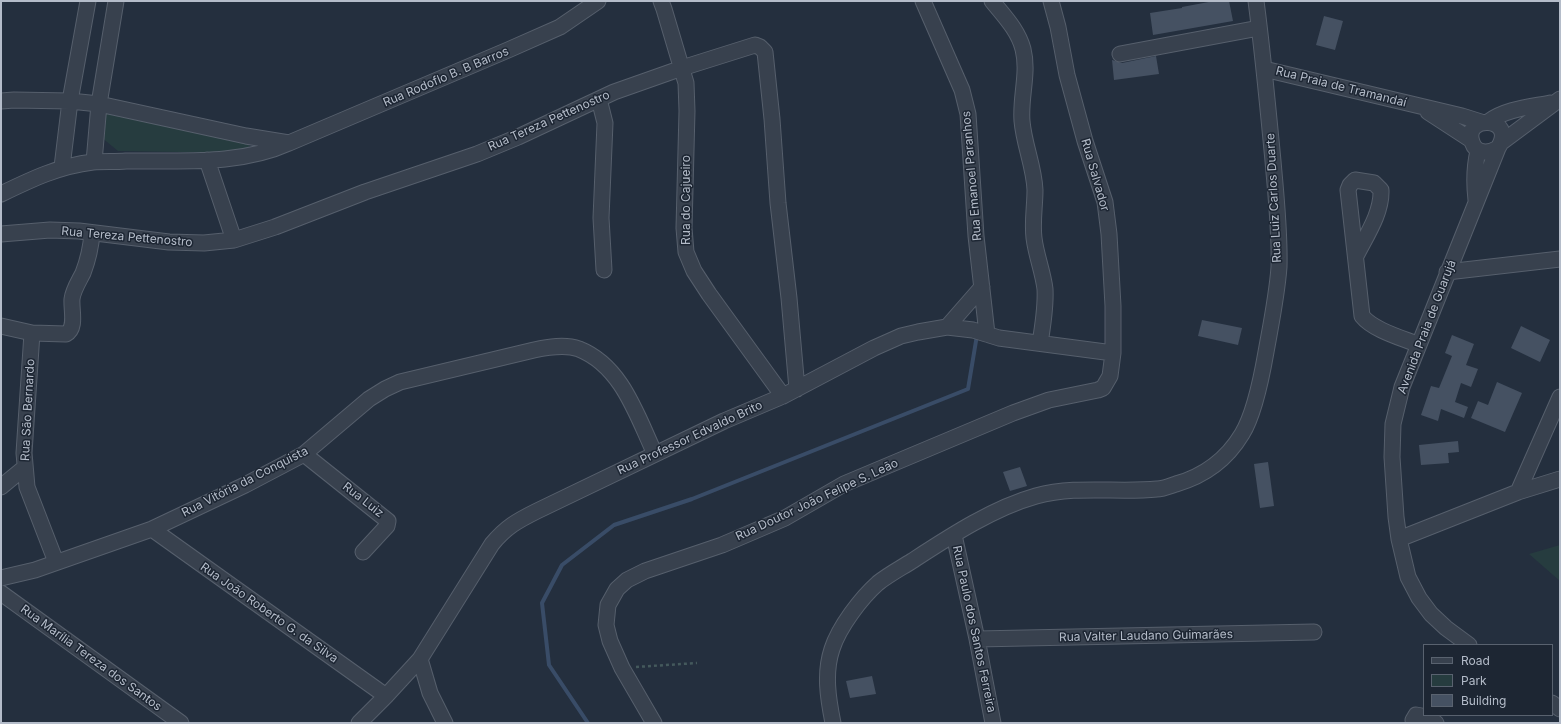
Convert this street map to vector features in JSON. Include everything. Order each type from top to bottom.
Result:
[{"type":"street","points":[[62,167],[70,101],[88,1]]},
{"type":"street","points":[[94,162],[99,104],[116,1]]},
{"type":"street","name":"Rua Rodoflo B. B Barros","points":[[1,194],[62,167],[94,162],[228,160],[253,156],[275,149],[547,32],[560,26],[598,1]]},
{"type":"street","name":"Rua do Cajueiro","points":[[661,1],[686,83],[687,111],[684,228],[686,252],[694,271],[709,294],[790,392]]},
{"type":"street","name":"Rua Emanoel Paranhos","points":[[923,1],[960,85],[968,114],[976,236],[987,334]]},
{"type":"street","points":[[992,1],[1008,21],[1018,37],[1026,64],[1022,122],[1034,182],[1033,233],[1035,248],[1045,289],[1044,313],[1040,343]]},
{"type":"street","name":"Rua Salvador","points":[[1051,1],[1058,27],[1067,75],[1085,141],[1105,202],[1113,292],[1113,354],[1110,376]]},
{"type":"street","name":"Rua Luiz Carlos Duarte","points":[[833,723],[828,698],[827,667],[832,648],[839,632],[859,604],[878,583],[954,535],[1004,508],[1037,496],[1094,489],[1159,490],[1188,481],[1210,469],[1227,454],[1244,432],[1255,402],[1263,370],[1275,299],[1278,267],[1277,204],[1260,28],[1256,1]]},
{"type":"street","points":[[1120,54],[1260,28]]},
{"type":"street","name":"Rua Tereza Pettenostro","points":[[1,234],[50,230],[79,231],[169,242],[204,243],[234,240],[365,192],[477,154],[518,137],[599,99],[682,68],[755,45],[760,47],[765,52],[772,119],[778,203],[789,298],[790,392]]},
{"type":"street","name":"Rua Praia de Tramandaí","points":[[1264,68],[1485,122]]},
{"type":"street","points":[[599,99],[605,123],[601,218],[604,270]]},
{"type":"street","points":[[1558,100],[1492,152],[1485,153],[1475,145],[1472,132],[1475,126],[1496,116],[1558,100]]},
{"type":"street","points":[[1,101],[70,101],[99,104],[246,136],[289,143]]},
{"type":"street","name":"Rua Praia de Tramandaí","points":[[1418,106],[1475,145]]},
{"type":"street","points":[[1485,122],[1495,124],[1500,129],[1502,136],[1500,146]]},
{"type":"street","name":"Avenida Praia de Guarujá","points":[[1475,145],[1474,185],[1476,201]]},
{"type":"street","name":"Avenida Praia de Guarujá","points":[[1468,644],[1446,628],[1431,614],[1419,598],[1408,577],[1399,539],[1392,457],[1393,424],[1402,387],[1447,272],[1500,146]]},
{"type":"street","points":[[207,160],[234,240]]},
{"type":"street","points":[[1,326],[32,333],[66,334],[71,330],[72,298],[90,251],[92,233]]},
{"type":"street","points":[[1356,256],[1362,316],[1373,326],[1419,345]]},
{"type":"street","points":[[1447,272],[1560,259]]},
{"type":"street","points":[[948,327],[982,286]]},
{"type":"street","name":"Rua Professor Edvaldo Brito","points":[[359,723],[420,660],[492,544],[513,524],[537,511],[724,421],[790,392],[874,348],[901,336],[948,327],[972,330],[998,338],[1113,354]]},
{"type":"street","name":"Rua São Bernardo","points":[[32,333],[24,468],[27,487],[56,562]]},
{"type":"street","name":"Rua Vitória da Conquista","points":[[1,578],[14,576],[152,530],[244,485],[304,454],[369,399],[400,382],[554,346],[579,349],[598,359],[614,374],[622,386],[655,454]]},
{"type":"street","name":"Rua Doutor João Felipe S. Leão","points":[[654,723],[622,668],[610,641],[606,625],[608,605],[617,590],[628,580],[645,571],[722,545],[778,521],[844,484],[1013,413],[1049,400],[1103,388],[1110,376]]},
{"type":"street","points":[[1518,492],[1560,398]]},
{"type":"street","name":"Rua Luiz","points":[[304,454],[388,521],[387,526],[362,552]]},
{"type":"street","points":[[1,487],[24,468]]},
{"type":"street","points":[[1399,539],[1518,492],[1560,479]]},
{"type":"street","name":"Rua João Roberto G. da Silva","points":[[152,530],[386,696]]},
{"type":"street","name":"Rua Paulo dos Santos Ferreira","points":[[954,535],[977,639],[993,723]]},
{"type":"street","name":"Rua Marília Tereza dos Santos","points":[[1,593],[181,723]]},
{"type":"street","name":"Rua Valter Laudano Guimarães","points":[[977,639],[1314,632]]},
{"type":"street","points":[[420,660],[430,693],[445,723]]},
{"type":"street","points":[[1414,723],[1413,720],[1416,715],[1427,717],[1436,723]]},
{"type":"path","points":[[622,668],[697,663]]},
{"type":"green space","points":[[103,110],[252,141],[248,148],[238,153],[118,151],[101,137]]},
{"type":"green space","points":[[1560,545],[1560,581],[1529,554]]},
{"type":"building","points":[[1214,1],[1229,1],[1233,21],[1153,35],[1150,13]]},
{"type":"building","points":[[1324,16],[1343,21],[1335,50],[1316,45]]},
{"type":"building","points":[[1156,56],[1159,74],[1114,80],[1112,60],[1122,63]]},
{"type":"building","points":[[1202,320],[1242,328],[1238,345],[1198,336]]},
{"type":"building","points":[[1521,326],[1550,340],[1540,362],[1511,348]]},
{"type":"building","points":[[1452,335],[1474,344],[1466,365],[1478,369],[1471,387],[1461,383],[1455,402],[1468,407],[1464,418],[1441,409],[1438,421],[1421,415],[1431,386],[1439,388],[1452,356],[1445,353]]},
{"type":"building","points":[[1497,382],[1522,393],[1505,432],[1471,418],[1478,401],[1488,405]]},
{"type":"building","points":[[1458,441],[1459,452],[1448,453],[1449,463],[1421,465],[1419,445]]},
{"type":"building","points":[[1268,462],[1274,506],[1260,508],[1254,464]]},
{"type":"building","points":[[1020,467],[1027,486],[1010,491],[1003,472]]},
{"type":"building","points":[[872,676],[876,694],[850,698],[846,681]]},
{"type":"waterway","points":[[588,723],[549,665],[542,603],[562,565],[614,525],[692,499],[968,389],[977,335]]}]
